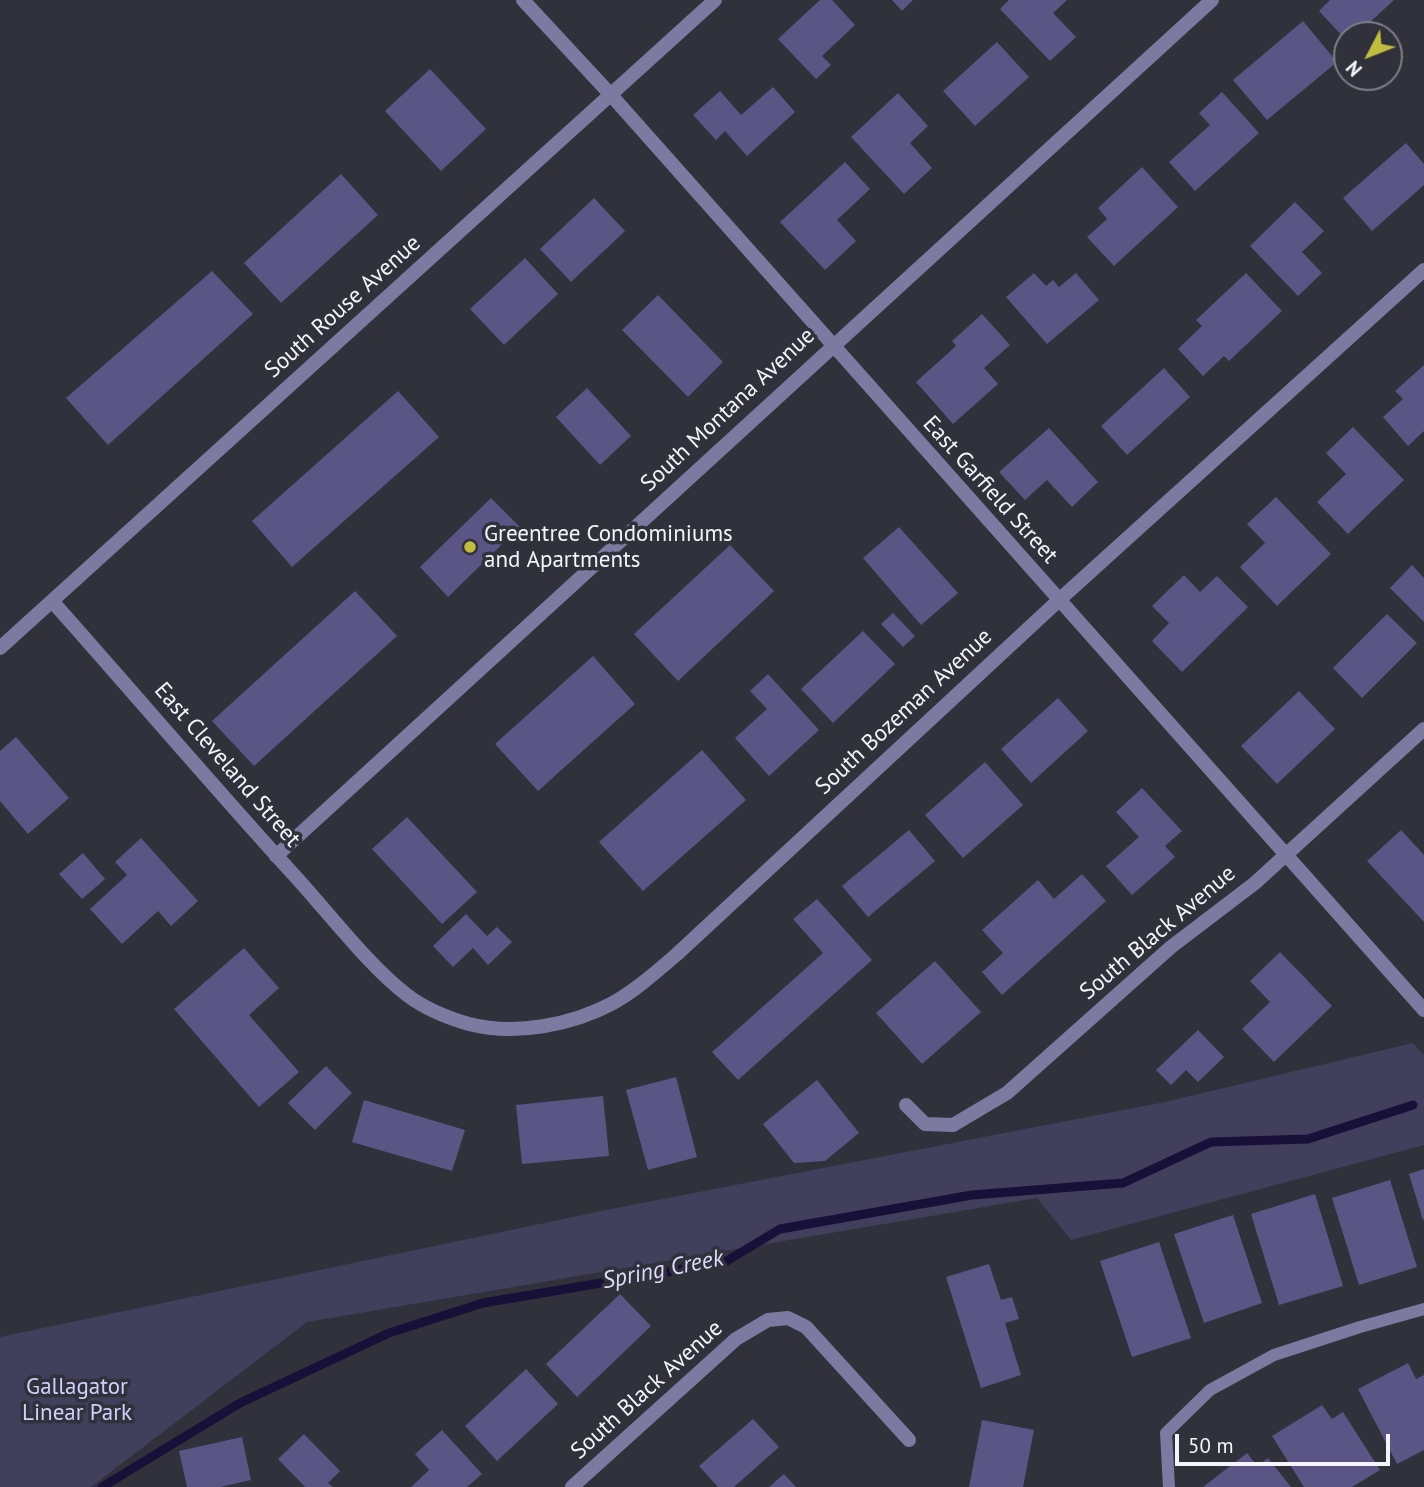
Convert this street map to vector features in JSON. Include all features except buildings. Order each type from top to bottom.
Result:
[{"type":"street","name":"East Garfield Street","points":[[523,0],[611,95],[1424,1010]]},
{"type":"street","name":"South Rouse Avenue","points":[[0,648],[715,0]]},
{"type":"street","name":"South Montana Avenue","points":[[276,856],[1212,0]]},
{"type":"street","name":"South Bozeman Avenue","points":[[369,958],[407,995],[441,1014],[470,1024],[498,1028],[529,1028],[584,1016],[613,1003],[640,986],[1058,601],[1424,270]]},
{"type":"street","name":"East Cleveland Street","points":[[52,601],[369,958]]},
{"type":"street","name":"South Black Avenue","points":[[906,1105],[925,1124],[953,1125],[1007,1093],[1171,947],[1255,883],[1424,729]]},
{"type":"street","name":"South Black Avenue","points":[[572,1487],[736,1339],[768,1321],[788,1318],[806,1327],[909,1440]]},
{"type":"lane","points":[[1169,1487],[1166,1433],[1210,1390],[1274,1356],[1424,1309]]},
{"type":"green space","name":"Gallagator Linear Park","points":[[1413,1043],[1424,1055],[1424,1145],[1071,1240],[1037,1198],[307,1322],[91,1487],[0,1487],[0,1337],[616,1208],[1165,1102]]},
{"type":"waterway","name":"Spring Creek","points":[[102,1487],[240,1403],[389,1333],[483,1303],[725,1262],[780,1229],[972,1195],[1123,1183],[1211,1142],[1308,1139],[1413,1105]]},
{"type":"place","name":"Greentree Condominiums and Apartments","points":[[470,547]]}]
